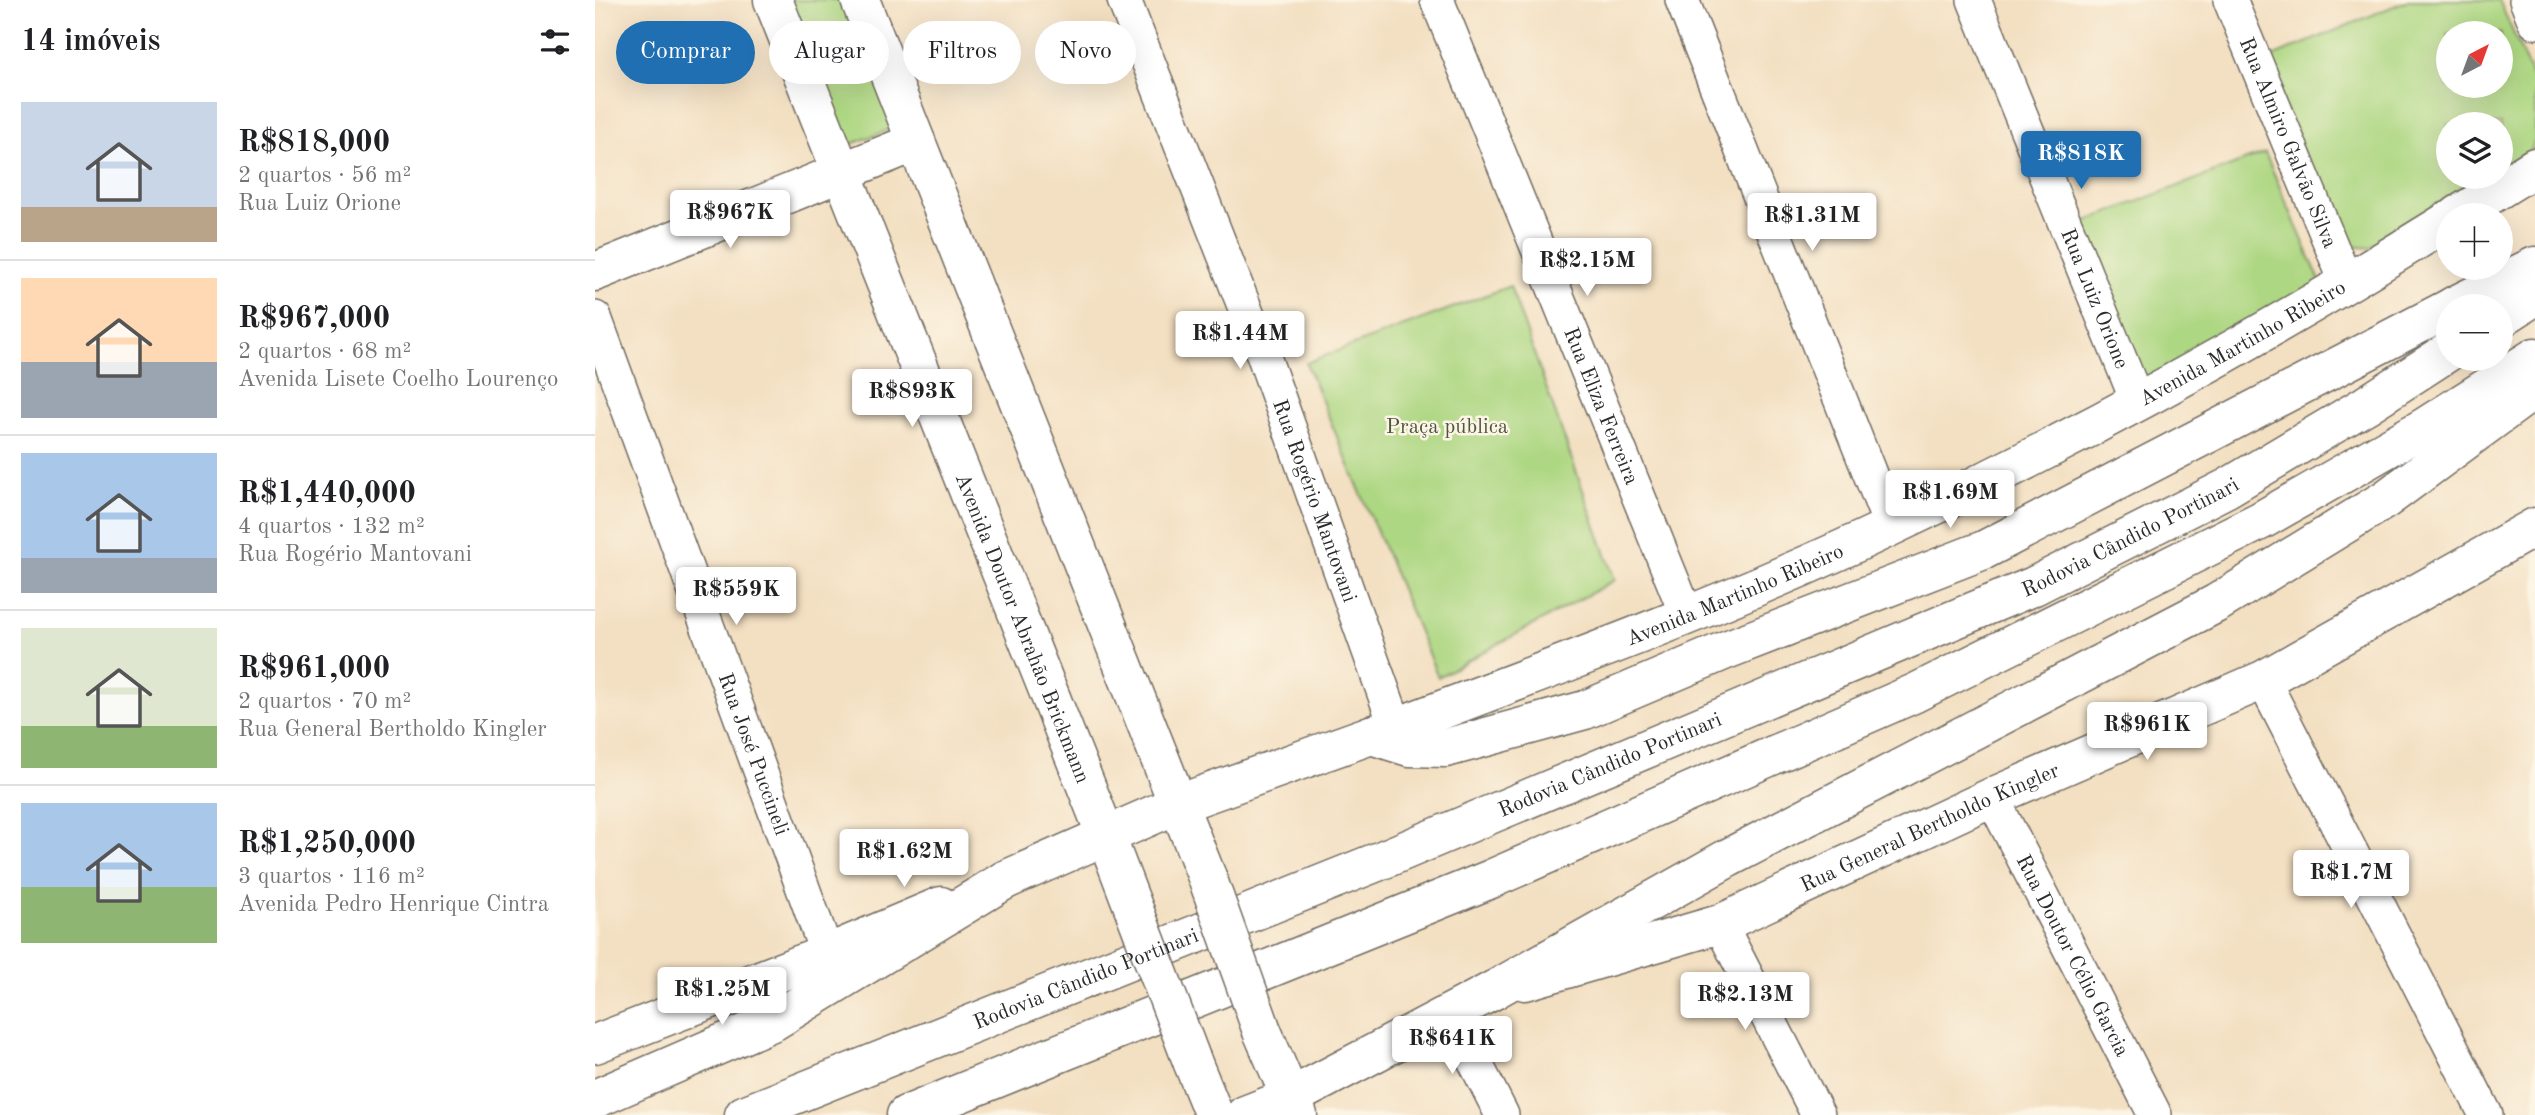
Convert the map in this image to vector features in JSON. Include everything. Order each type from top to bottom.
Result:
[{"type":"main road","name":"Avenida Doutor Abrahão Brickmann","points":[[773,0],[1106,836],[1214,1115]]},
{"type":"main road","points":[[860,0],[1207,877],[1262,1031],[1295,1106]]},
{"type":"main road","points":[[595,272],[916,142]]},
{"type":"main road","points":[[2477,203],[2535,167]]},
{"type":"main road","name":"Avenida Martinho Ribeiro","points":[[828,971],[1005,880],[1178,804],[1384,731],[1687,616],[1891,527],[2138,403],[2347,284],[2436,228]]},
{"type":"main road","points":[[2478,294],[2535,267]]},
{"type":"main road","points":[[2513,310],[2535,296]]},
{"type":"main road","points":[[1384,731],[1409,747],[1446,748],[1585,710],[1726,650],[1984,550],[2436,315]]},
{"type":"main road","name":"Rodovia Cândido Portinari","points":[[906,1115],[1491,879],[1915,693],[2260,521],[2423,428],[2535,357]]},
{"type":"main road","name":"Rodovia Cândido Portinari","points":[[744,1115],[1382,860],[2034,586],[2227,488],[2436,360]]},
{"type":"main road","points":[[1245,1115],[1295,1106],[1450,1013],[1728,858],[2217,603],[2386,499],[2535,389]]},
{"type":"main road","name":"Rua General Bertholdo Kingler","points":[[1494,990],[1720,924],[1992,797],[2263,680],[2534,531]]},
{"type":"main road","points":[[595,1044],[828,971]]},
{"type":"main road","points":[[595,1099],[774,1021],[828,971]]},
{"type":"street","name":"Rua Rogério Mantovani","points":[[1124,0],[1263,354],[1384,731]]},
{"type":"street","name":"Rua Eliza Ferreira","points":[[1437,0],[1687,616]]},
{"type":"street","points":[[1682,0],[1891,527]]},
{"type":"street","name":"Rua Luiz Orione","points":[[1974,0],[2138,403]]},
{"type":"street","name":"Rua Almiro Galvão Silva","points":[[2229,0],[2347,284]]},
{"type":"street","points":[[2526,0],[2535,22]]},
{"type":"street","name":"Rua José Puccineli","points":[[595,318],[828,971]]},
{"type":"street","points":[[2263,680],[2486,1115]]},
{"type":"street","name":"Rua Doutor Célio Garcia","points":[[1992,797],[2155,1115]]},
{"type":"street","points":[[1720,924],[1818,1115]]},
{"type":"street","points":[[1450,1013],[1502,1115]]},
{"type":"green space","points":[[784,0],[854,0],[862,21],[792,21]]},
{"type":"green space","points":[[2408,0],[2499,0],[2508,21],[2436,21],[2436,98],[2513,98],[2513,32],[2535,83],[2535,141],[2530,151],[2513,162],[2513,112],[2436,112],[2436,189],[2468,189],[2445,203],[2436,203],[2436,209],[2371,248],[2340,245],[2265,60]]},
{"type":"green space","points":[[816,84],[886,84],[902,125],[841,148]]},
{"type":"green space","points":[[2265,153],[2321,283],[2141,386],[2076,225]]},
{"type":"green space","name":"Praça pública","points":[[1510,286],[1615,580],[1438,677],[1306,363]]}]
